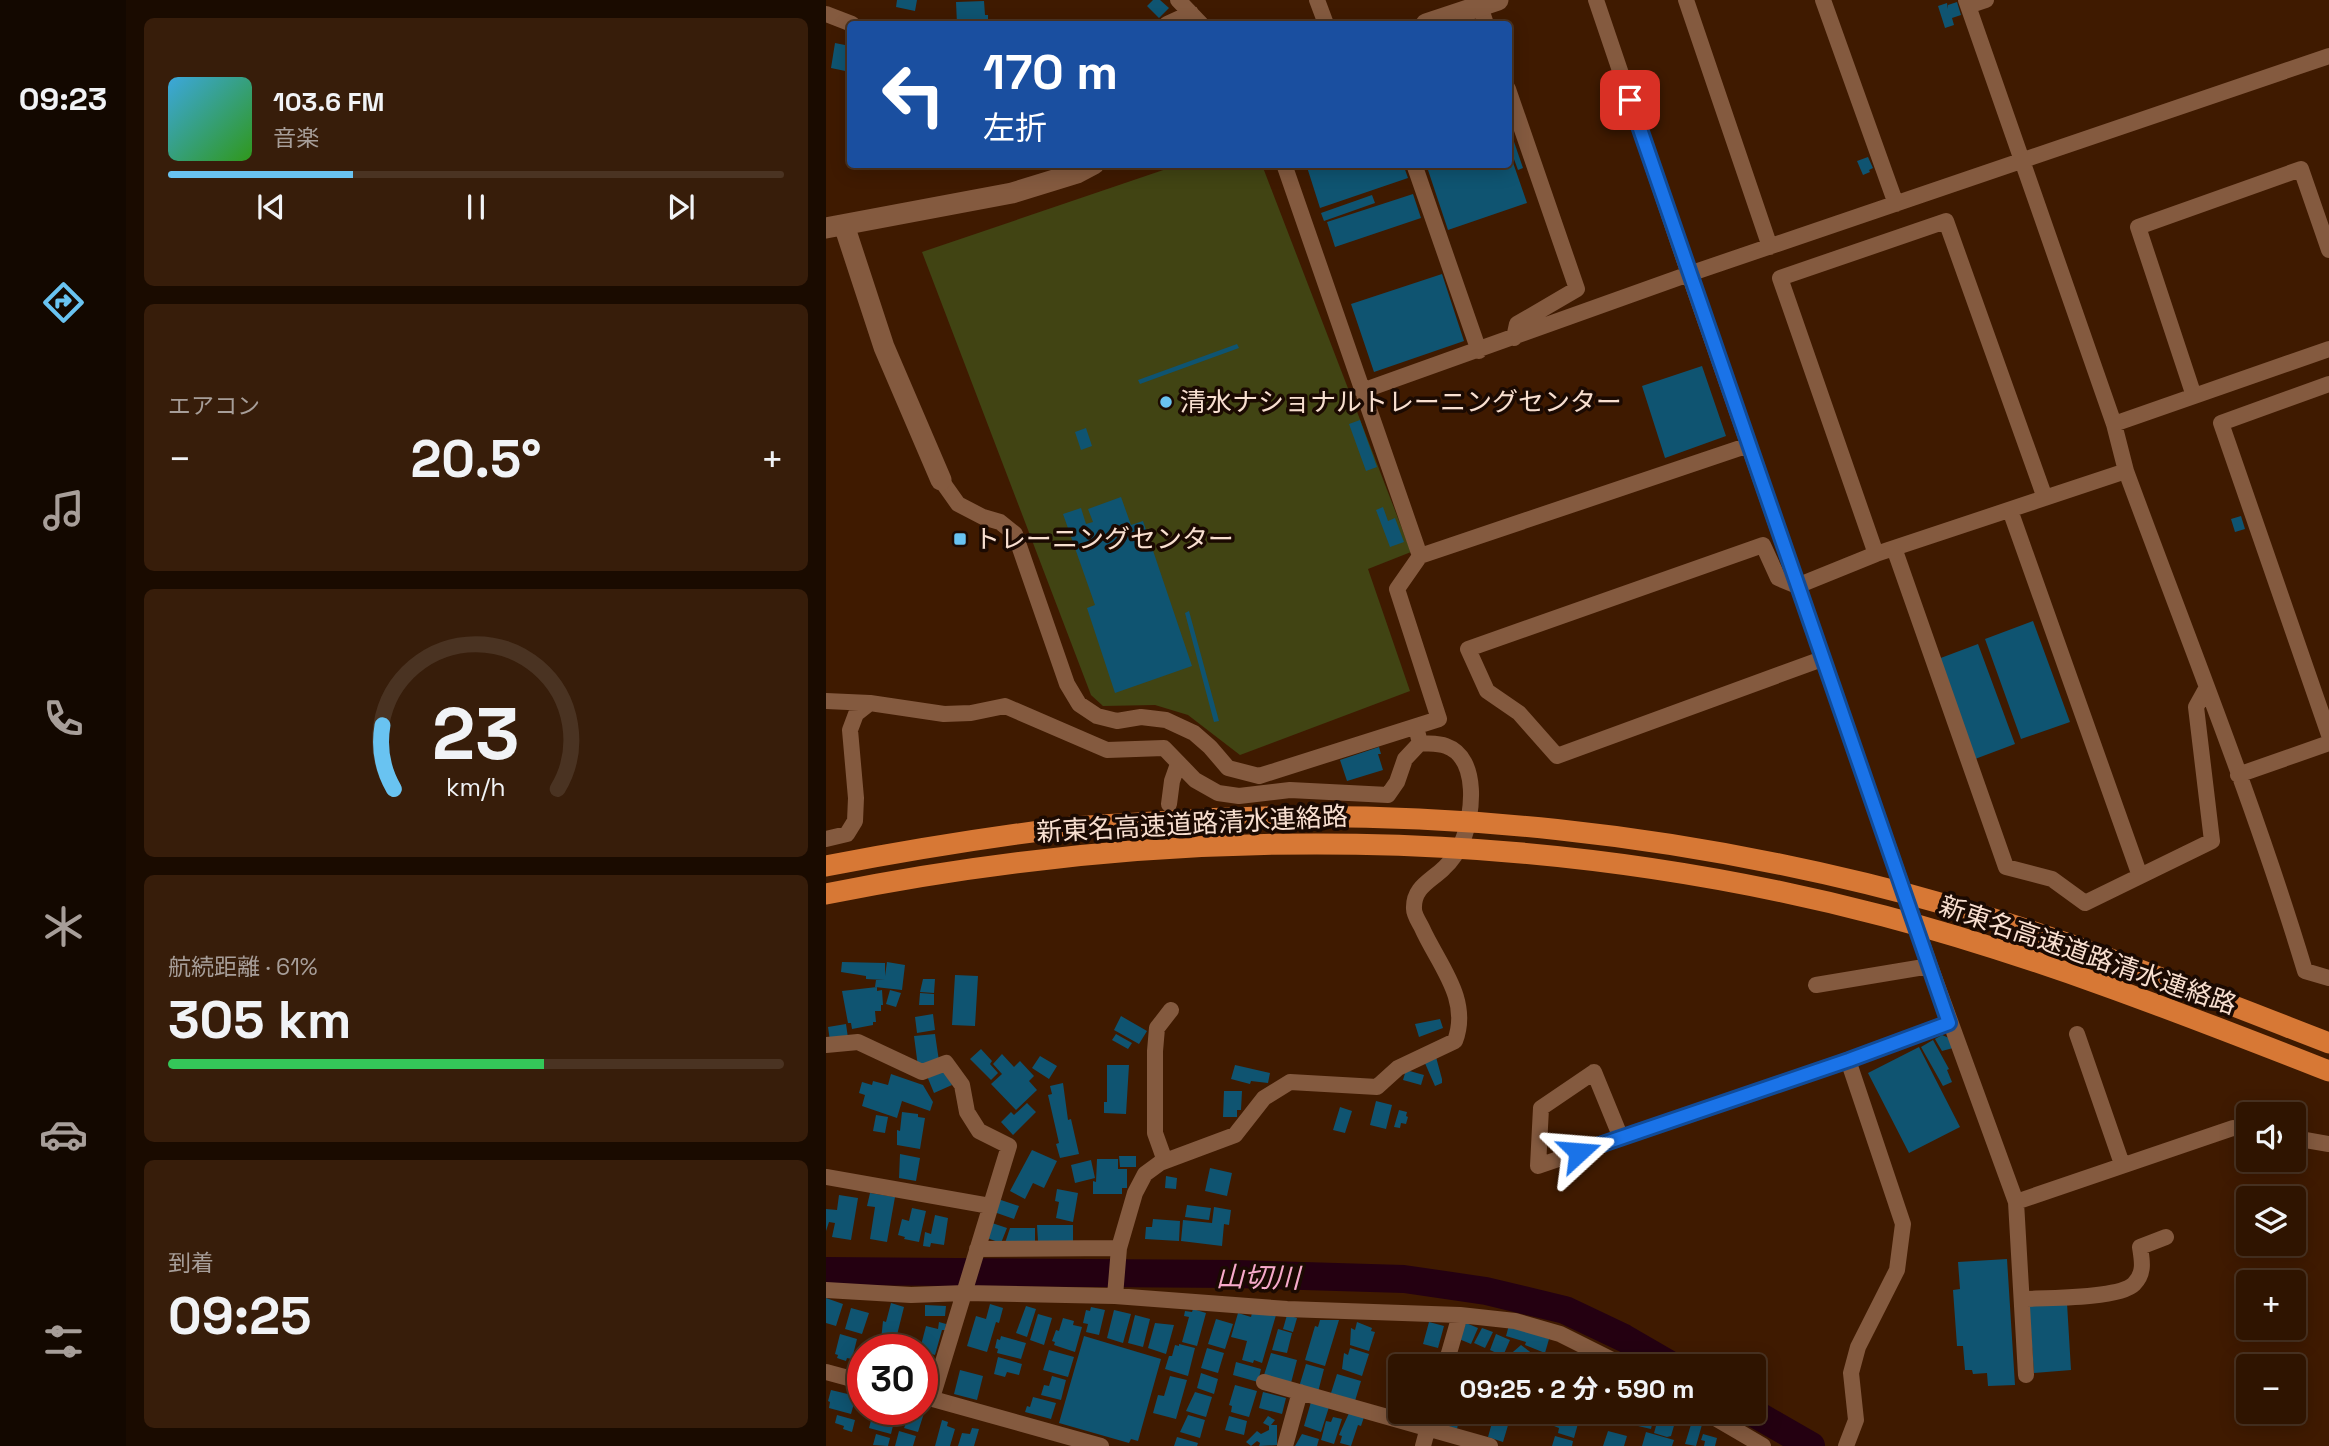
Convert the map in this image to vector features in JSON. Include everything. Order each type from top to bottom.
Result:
[{"type":"highway","name":"新東名高速道路清水連絡路","points":[[826,866],[899,852],[1065,828],[1208,818],[1335,816],[1481,823],[1620,837],[1743,857],[1947,905],[2063,941],[2329,1043]]},
{"type":"highway","name":"新東名高速道路清水連絡路","points":[[826,894],[904,878],[1025,860],[1125,850],[1334,842],[1480,849],[1616,863],[1812,898],[1984,945],[2072,974],[2329,1072]]},
{"type":"street","points":[[1178,0],[1196,19]]},
{"type":"street","points":[[1317,0],[1325,21]]},
{"type":"street","points":[[1596,0],[1949,1023],[2016,1202],[2026,1375]]},
{"type":"street","points":[[1686,0],[1770,247]]},
{"type":"street","points":[[1823,0],[1896,204]]},
{"type":"street","points":[[1986,0],[1967,3],[2114,424],[2126,471],[2238,775],[2305,971],[2329,978]]},
{"type":"street","points":[[1439,21],[1488,10]]},
{"type":"street","points":[[826,15],[847,22]]},
{"type":"street","points":[[1362,391],[1689,274],[2329,56]]},
{"type":"street","points":[[1512,101],[1577,289],[1517,324],[1514,338]]},
{"type":"street","points":[[1086,168],[1012,193],[835,226],[941,480],[958,504],[983,517],[1000,522],[1015,534],[1068,684],[1079,704],[1097,716],[1117,721],[1141,717],[1166,720],[1194,733],[1227,768],[1259,776],[1439,719],[1397,589],[1420,556],[1748,445]]},
{"type":"street","points":[[1285,168],[1420,556]]},
{"type":"street","points":[[1415,168],[1479,351]]},
{"type":"street","points":[[2194,396],[2138,227],[2301,169],[2329,250]]},
{"type":"street","points":[[1876,554],[1780,278],[1946,221],[2045,498]]},
{"type":"street","points":[[2114,424],[2329,349]]},
{"type":"street","points":[[2329,384],[2221,423],[2329,735]]},
{"type":"street","points":[[1822,659],[1557,756],[1519,713],[1487,691],[1468,649],[1763,545],[1778,578],[1797,586],[1876,554],[2126,471]]},
{"type":"street","points":[[2010,510],[2140,876]]},
{"type":"street","points":[[1895,548],[2006,867],[2052,879],[2085,903],[2212,841],[2196,707],[2206,688]]},
{"type":"street","points":[[826,701],[870,703],[944,714],[971,713],[1004,706],[1107,750],[1164,748],[1195,780],[1218,793],[1239,796],[1290,790],[1388,794],[1397,782],[1405,759],[1419,743]]},
{"type":"street","points":[[826,838],[847,834],[855,821],[856,798],[850,730],[856,714],[870,703]]},
{"type":"street","points":[[1416,727],[1419,743]]},
{"type":"street","points":[[1116,1291],[1119,1250],[1135,1193],[1145,1174],[1165,1161],[1234,1135],[1264,1098],[1290,1082],[1377,1087],[1398,1068],[1455,1041],[1458,1033],[1457,999],[1450,977],[1433,952],[1414,911],[1415,899],[1422,886],[1446,867],[1462,842],[1472,800],[1470,776],[1462,759],[1447,746],[1419,743]]},
{"type":"street","points":[[2238,775],[2329,743]]},
{"type":"street","points":[[1169,804],[1172,781],[1178,764]]},
{"type":"street","points":[[1816,985],[1930,966]]},
{"type":"street","points":[[1165,1161],[1155,1133],[1155,1051],[1157,1028],[1171,1010]]},
{"type":"street","points":[[1620,1138],[1594,1072],[1541,1108],[1538,1166],[1849,1060],[1949,1023]]},
{"type":"street","points":[[2077,1034],[2122,1164]]},
{"type":"street","points":[[826,1045],[858,1042],[922,1072],[946,1062],[962,1085],[967,1112],[979,1130],[1009,1146],[966,1289],[938,1367]]},
{"type":"street","points":[[1846,1446],[1856,1420],[1851,1373],[1858,1347],[1897,1270],[1903,1224],[1849,1060]]},
{"type":"street","points":[[2016,1202],[2122,1164],[2236,1129]]},
{"type":"street","points":[[2306,1140],[2329,1144]]},
{"type":"street","points":[[826,1177],[990,1206]]},
{"type":"street","points":[[2022,1299],[2117,1293],[2134,1283],[2143,1267],[2140,1247],[2166,1237]]},
{"type":"street","points":[[976,1252],[1119,1250]]},
{"type":"street","points":[[826,1290],[911,1295],[966,1289],[1116,1291],[1287,1309],[1460,1315],[1515,1321],[1560,1334],[1600,1354]]},
{"type":"street","points":[[1449,1354],[1460,1315]]},
{"type":"street","points":[[826,1373],[847,1378]]},
{"type":"street","points":[[1264,1382],[1490,1446]]},
{"type":"street","points":[[1285,1446],[1300,1392]]},
{"type":"street","points":[[938,1400],[1101,1446]]},
{"type":"street","points":[[1423,1446],[1429,1424]]},
{"type":"street","points":[[1725,1424],[1763,1446]]},
{"type":"green space","name":"清水ナショナルトレーニングセンター","points":[[1169,168],[1263,168],[1411,552],[1368,569],[1410,691],[1240,755],[1188,715],[1155,705],[1103,706],[1091,695],[922,252]]},
{"type":"building","points":[[897,0],[917,0],[915,11],[896,7]]},
{"type":"building","points":[[1153,0],[1160,0],[1169,8],[1159,18],[1147,6]]},
{"type":"building","points":[[984,1],[988,21],[957,21],[956,2]]},
{"type":"building","points":[[1957,2],[1961,15],[1952,18],[1954,25],[1945,28],[1938,6],[1947,3],[1948,9],[1948,5]]},
{"type":"building","points":[[835,43],[847,45],[847,71],[831,68]]},
{"type":"building","points":[[1512,136],[1523,168],[1518,170],[1512,154]]},
{"type":"building","points":[[1868,157],[1873,168],[1863,175],[1857,161]]},
{"type":"building","points":[[1512,160],[1527,203],[1448,230],[1427,168],[1512,168]]},
{"type":"building","points":[[1307,168],[1404,168],[1408,178],[1320,208]]},
{"type":"building","points":[[1413,194],[1421,218],[1335,247],[1327,222]]},
{"type":"building","points":[[1372,195],[1375,203],[1324,221],[1321,213]]},
{"type":"building","points":[[1442,274],[1464,341],[1374,372],[1351,304]]},
{"type":"building","points":[[1237,344],[1239,348],[1140,384],[1138,380]]},
{"type":"building","points":[[1702,366],[1726,436],[1665,458],[1642,386]]},
{"type":"building","points":[[1360,420],[1377,467],[1366,471],[1349,424]]},
{"type":"building","points":[[1086,428],[1092,446],[1081,450],[1075,432]]},
{"type":"building","points":[[1121,497],[1131,525],[1143,521],[1192,666],[1115,693],[1087,608],[1095,605],[1063,514],[1081,508],[1086,524],[1093,522],[1088,509]]},
{"type":"building","points":[[1383,507],[1388,521],[1395,518],[1404,542],[1390,547],[1376,510]]},
{"type":"building","points":[[2241,516],[2245,529],[2235,532],[2231,519]]},
{"type":"building","points":[[1189,611],[1219,721],[1214,722],[1185,613]]},
{"type":"building","points":[[2033,621],[2070,722],[2021,739],[1985,639]]},
{"type":"building","points":[[1978,644],[2015,744],[1975,759],[1938,659]]},
{"type":"building","points":[[1379,747],[1381,754],[1378,754],[1383,770],[1347,781],[1340,760]]},
{"type":"building","points":[[842,962],[885,963],[885,976],[887,962],[905,965],[902,990],[875,987],[876,980],[885,980],[866,979],[866,976],[841,972]]},
{"type":"building","points":[[955,975],[978,976],[975,1026],[952,1025]]},
{"type":"building","points":[[923,979],[935,979],[934,993],[920,992]]},
{"type":"building","points":[[877,987],[877,991],[882,990],[883,1005],[881,1011],[875,1011],[876,1022],[852,1029],[851,1023],[848,1023],[842,991]]},
{"type":"building","points":[[890,990],[901,993],[896,1007],[886,1004]]},
{"type":"building","points":[[920,993],[934,994],[934,1005],[919,1005]]},
{"type":"building","points":[[933,1014],[935,1030],[917,1033],[915,1017]]},
{"type":"building","points":[[1121,1016],[1147,1031],[1139,1044],[1114,1030]]},
{"type":"building","points":[[1440,1019],[1443,1028],[1419,1037],[1415,1024]]},
{"type":"building","points":[[846,1024],[848,1038],[830,1041],[828,1027]]},
{"type":"building","points":[[935,1034],[939,1061],[918,1067],[914,1036]]},
{"type":"building","points":[[1116,1034],[1132,1043],[1128,1049],[1112,1040]]},
{"type":"building","points":[[1942,1035],[1949,1038],[1953,1048],[1942,1051],[1935,1039]]},
{"type":"building","points":[[1933,1040],[1949,1069],[1947,1070],[1952,1082],[1943,1086],[1921,1047]]},
{"type":"building","points":[[1919,1047],[1960,1127],[1909,1153],[1868,1073]]},
{"type":"building","points":[[981,1049],[998,1073],[991,1080],[970,1059]]},
{"type":"building","points":[[1002,1054],[1014,1067],[1020,1061],[1034,1076],[1029,1081],[1037,1090],[1016,1110],[991,1084],[1002,1074],[993,1064]]},
{"type":"building","points":[[1040,1056],[1057,1066],[1049,1079],[1032,1068]]},
{"type":"building","points":[[1436,1057],[1442,1083],[1435,1086],[1424,1061]]},
{"type":"building","points":[[1107,1065],[1129,1065],[1126,1114],[1104,1113],[1104,1102],[1107,1102]]},
{"type":"building","points":[[1235,1065],[1270,1073],[1268,1083],[1251,1081],[1250,1084],[1231,1079]]},
{"type":"building","points":[[944,1068],[952,1085],[934,1093],[927,1076]]},
{"type":"building","points":[[1406,1070],[1424,1075],[1421,1085],[1403,1080]]},
{"type":"building","points":[[891,1074],[923,1085],[933,1102],[930,1111],[902,1101],[897,1118],[862,1106],[865,1095],[859,1093],[862,1082],[872,1085],[873,1081],[888,1085]]},
{"type":"building","points":[[1063,1083],[1068,1120],[1071,1119],[1079,1154],[1060,1158],[1048,1095],[1052,1094],[1050,1086]]},
{"type":"building","points":[[1224,1091],[1242,1091],[1241,1110],[1237,1110],[1237,1117],[1223,1117]]},
{"type":"building","points":[[1376,1101],[1392,1105],[1386,1129],[1370,1125]]},
{"type":"building","points":[[1027,1103],[1036,1112],[1013,1135],[1001,1122],[1011,1112],[1014,1115]]},
{"type":"building","points":[[1340,1107],[1352,1111],[1345,1133],[1333,1130]]},
{"type":"building","points":[[1399,1110],[1407,1112],[1408,1117],[1406,1124],[1401,1123],[1400,1128],[1394,1127]]},
{"type":"building","points":[[902,1112],[918,1114],[918,1117],[925,1118],[920,1149],[897,1145],[897,1130],[900,1131]]},
{"type":"building","points":[[876,1115],[888,1117],[885,1133],[873,1131]]},
{"type":"building","points":[[1032,1150],[1057,1161],[1044,1188],[1033,1183],[1025,1199],[1010,1191]]},
{"type":"building","points":[[900,1154],[920,1158],[916,1181],[899,1178]]},
{"type":"building","points":[[1119,1156],[1136,1156],[1136,1167],[1120,1167]]},
{"type":"building","points":[[1097,1159],[1118,1159],[1118,1169],[1127,1169],[1127,1188],[1122,1188],[1122,1194],[1093,1194]]},
{"type":"building","points":[[1091,1160],[1095,1178],[1075,1183],[1071,1165]]},
{"type":"building","points":[[1210,1168],[1232,1173],[1227,1196],[1205,1191]]},
{"type":"building","points":[[1166,1176],[1177,1178],[1176,1189],[1165,1188]]},
{"type":"building","points":[[1057,1189],[1078,1193],[1073,1222],[1056,1218],[1059,1202],[1055,1201]]},
{"type":"building","points":[[870,1193],[895,1197],[887,1242],[870,1239],[875,1207],[867,1206]]},
{"type":"building","points":[[839,1195],[858,1198],[851,1240],[832,1237],[835,1223],[829,1222],[826,1231],[826,1209],[837,1210]]},
{"type":"building","points":[[998,1199],[1019,1206],[1014,1219],[994,1212]]},
{"type":"building","points":[[1187,1205],[1211,1208],[1209,1220],[1185,1217]]},
{"type":"building","points":[[1214,1207],[1231,1210],[1229,1225],[1224,1224],[1222,1246],[1181,1241],[1183,1220],[1212,1223]]},
{"type":"building","points":[[912,1208],[926,1211],[919,1242],[898,1235],[902,1219],[909,1221]]},
{"type":"building","points":[[935,1215],[948,1218],[944,1245],[931,1243],[930,1247],[923,1246],[925,1232],[931,1234]]},
{"type":"building","points":[[1153,1219],[1180,1221],[1179,1241],[1145,1239],[1146,1227],[1152,1227]]},
{"type":"building","points":[[992,1223],[1007,1228],[1001,1243],[987,1238]]},
{"type":"building","points":[[1037,1225],[1073,1225],[1073,1241],[1038,1241]]},
{"type":"building","points":[[1010,1228],[1035,1228],[1035,1242],[1005,1243]]},
{"type":"building","points":[[2007,1259],[2015,1385],[1988,1386],[1987,1373],[1973,1374],[1972,1370],[1965,1370],[1963,1346],[1957,1346],[1953,1290],[1960,1289],[1958,1262]]},
{"type":"building","points":[[826,1298],[843,1304],[836,1326],[826,1323]]},
{"type":"building","points":[[891,1303],[904,1307],[897,1334],[882,1334],[883,1321],[886,1322]]},
{"type":"building","points":[[2067,1303],[2071,1370],[2034,1373],[2029,1306]]},
{"type":"building","points":[[990,1304],[1003,1308],[987,1352],[967,1346],[976,1316],[986,1319]]},
{"type":"building","points":[[925,1305],[946,1306],[945,1316],[925,1316]]},
{"type":"building","points":[[1026,1306],[1036,1309],[1027,1337],[1016,1333]]},
{"type":"building","points":[[1091,1307],[1105,1310],[1099,1335],[1086,1332],[1088,1324],[1083,1323],[1086,1310],[1090,1311]]},
{"type":"building","points":[[851,1308],[869,1313],[862,1334],[845,1329]]},
{"type":"building","points":[[1193,1309],[1206,1313],[1197,1346],[1182,1342],[1189,1317],[1184,1316],[1185,1311],[1192,1312]]},
{"type":"building","points":[[1114,1310],[1131,1314],[1123,1343],[1107,1338]]},
{"type":"building","points":[[1238,1313],[1251,1317],[1252,1313],[1276,1315],[1262,1363],[1242,1360],[1247,1341],[1231,1337]]},
{"type":"building","points":[[1038,1314],[1052,1318],[1044,1345],[1030,1340]]},
{"type":"building","points":[[1135,1315],[1150,1319],[1143,1347],[1128,1343]]},
{"type":"building","points":[[1287,1315],[1297,1318],[1293,1332],[1283,1329]]},
{"type":"building","points":[[1063,1318],[1082,1327],[1075,1352],[1054,1345],[1055,1342],[1052,1341]]},
{"type":"building","points":[[1216,1319],[1233,1324],[1225,1349],[1208,1344]]},
{"type":"building","points":[[1320,1320],[1339,1320],[1325,1366],[1305,1360],[1315,1326],[1318,1327]]},
{"type":"building","points":[[939,1322],[946,1324],[938,1344],[938,1334],[924,1334],[926,1326],[938,1329]]},
{"type":"building","points":[[1357,1322],[1375,1332],[1369,1351],[1350,1345],[1351,1328],[1355,1330]]},
{"type":"building","points":[[1429,1322],[1444,1326],[1438,1348],[1423,1344]]},
{"type":"building","points":[[1155,1323],[1174,1325],[1166,1354],[1148,1348]]},
{"type":"building","points":[[1466,1323],[1478,1328],[1471,1344],[1459,1339]]},
{"type":"building","points":[[1509,1325],[1549,1339],[1545,1353],[1525,1345],[1526,1342],[1506,1336]]},
{"type":"building","points":[[1482,1328],[1493,1332],[1485,1348],[1474,1343]]},
{"type":"building","points":[[1278,1329],[1292,1333],[1287,1353],[1272,1350]]},
{"type":"building","points":[[840,1334],[847,1336],[846,1361],[837,1358],[838,1355],[835,1354]]},
{"type":"building","points":[[1496,1334],[1510,1340],[1504,1354],[1490,1350]]},
{"type":"building","points":[[1001,1336],[1026,1343],[1021,1359],[997,1353],[997,1339],[1000,1340]]},
{"type":"building","points":[[1084,1336],[1161,1359],[1138,1441],[1131,1439],[1129,1443],[1059,1423]]},
{"type":"building","points":[[1175,1345],[1195,1348],[1188,1376],[1165,1369]]},
{"type":"building","points":[[1521,1345],[1533,1354],[1511,1354]]},
{"type":"building","points":[[1207,1348],[1224,1353],[1218,1373],[1201,1368]]},
{"type":"building","points":[[1350,1348],[1369,1354],[1362,1376],[1342,1369],[1344,1353],[1348,1355]]},
{"type":"building","points":[[1049,1350],[1074,1357],[1068,1377],[1043,1370]]},
{"type":"building","points":[[1271,1353],[1297,1360],[1291,1383],[1264,1375]]},
{"type":"building","points":[[998,1357],[1022,1364],[1019,1375],[1007,1372],[1005,1377],[994,1374]]},
{"type":"building","points":[[1236,1362],[1261,1369],[1258,1382],[1233,1375]]},
{"type":"building","points":[[1306,1364],[1324,1369],[1318,1392],[1299,1387]]},
{"type":"building","points":[[960,1370],[983,1376],[977,1400],[954,1394]]},
{"type":"building","points":[[1201,1373],[1218,1379],[1214,1394],[1197,1388]]},
{"type":"building","points":[[1337,1374],[1361,1381],[1355,1401],[1331,1393]]},
{"type":"building","points":[[1052,1376],[1066,1380],[1061,1400],[1041,1395],[1044,1385],[1049,1386]]},
{"type":"building","points":[[1170,1376],[1187,1380],[1176,1419],[1153,1413],[1158,1395],[1164,1396]]},
{"type":"building","points":[[1235,1385],[1257,1391],[1249,1417],[1231,1412],[1232,1406],[1229,1405]]},
{"type":"building","points":[[831,1390],[847,1394],[847,1413],[829,1408]]},
{"type":"building","points":[[1195,1392],[1212,1397],[1206,1417],[1186,1411]]},
{"type":"building","points":[[1263,1392],[1286,1398],[1282,1414],[1259,1408]]},
{"type":"building","points":[[1033,1397],[1056,1403],[1051,1419],[1025,1412]]},
{"type":"building","points":[[1311,1402],[1329,1407],[1321,1432],[1304,1426]]},
{"type":"building","points":[[1349,1413],[1364,1417],[1361,1426],[1358,1425],[1351,1446],[1340,1443],[1342,1436],[1339,1435]]},
{"type":"building","points":[[837,1415],[847,1418],[847,1425],[854,1425],[852,1432],[843,1429],[844,1426],[835,1423]]},
{"type":"building","points":[[1188,1415],[1205,1420],[1200,1438],[1180,1432]]},
{"type":"building","points":[[1229,1416],[1247,1421],[1244,1435],[1225,1430]]},
{"type":"building","points":[[1268,1416],[1275,1420],[1271,1425],[1277,1425],[1277,1445],[1259,1446],[1257,1441],[1251,1446],[1246,1442],[1257,1431],[1261,1434],[1269,1430],[1269,1426],[1263,1423]]},
{"type":"building","points":[[1333,1417],[1342,1419],[1334,1444],[1321,1440],[1326,1421],[1331,1422]]},
{"type":"building","points":[[942,1420],[955,1429],[950,1446],[935,1446]]},
{"type":"building","points":[[1440,1424],[1458,1424],[1457,1429]]},
{"type":"building","points":[[1492,1424],[1508,1424],[1503,1442],[1488,1437]]},
{"type":"building","points":[[1578,1424],[1574,1438],[1558,1433],[1559,1428],[1554,1426]]},
{"type":"building","points":[[1638,1424],[1652,1424],[1651,1429]]},
{"type":"building","points":[[1674,1424],[1671,1436],[1667,1437],[1654,1433],[1656,1426]]},
{"type":"building","points":[[1691,1424],[1702,1424],[1696,1446],[1685,1444]]},
{"type":"building","points":[[870,1425],[893,1425],[891,1434],[869,1428]]},
{"type":"building","points":[[905,1425],[920,1425],[918,1432],[904,1428]]},
{"type":"building","points":[[972,1428],[979,1429],[974,1446],[958,1446],[962,1433],[970,1434]]},
{"type":"building","points":[[899,1431],[916,1436],[913,1446],[895,1446]]},
{"type":"building","points":[[1608,1431],[1627,1436],[1624,1446],[1603,1446]]},
{"type":"building","points":[[1646,1432],[1674,1440],[1672,1446],[1642,1446]]},
{"type":"building","points":[[876,1434],[890,1438],[888,1446],[873,1445]]},
{"type":"building","points":[[1302,1434],[1319,1439],[1317,1446],[1295,1446]]},
{"type":"building","points":[[1703,1434],[1717,1438],[1715,1446],[1704,1446],[1705,1441],[1701,1440]]},
{"type":"building","points":[[1555,1436],[1573,1441],[1572,1446],[1552,1446]]},
{"type":"building","points":[[1177,1437],[1198,1443],[1197,1446],[1174,1446]]},
{"type":"waterway","name":"山切川","points":[[826,1271],[1236,1274],[1404,1279],[1486,1291],[1565,1310],[1652,1354]]},
{"type":"waterway","name":"山切川","points":[[1766,1420],[1811,1446]]},
{"type":"place","name":"清水ナショナルトレーニングセンター","points":[[1166,402]]},
{"type":"place","name":"トレーニングセンター","points":[[960,539]]},
{"type":"route","points":[[1579,1152],[1949,1023],[1630,100]]}]
